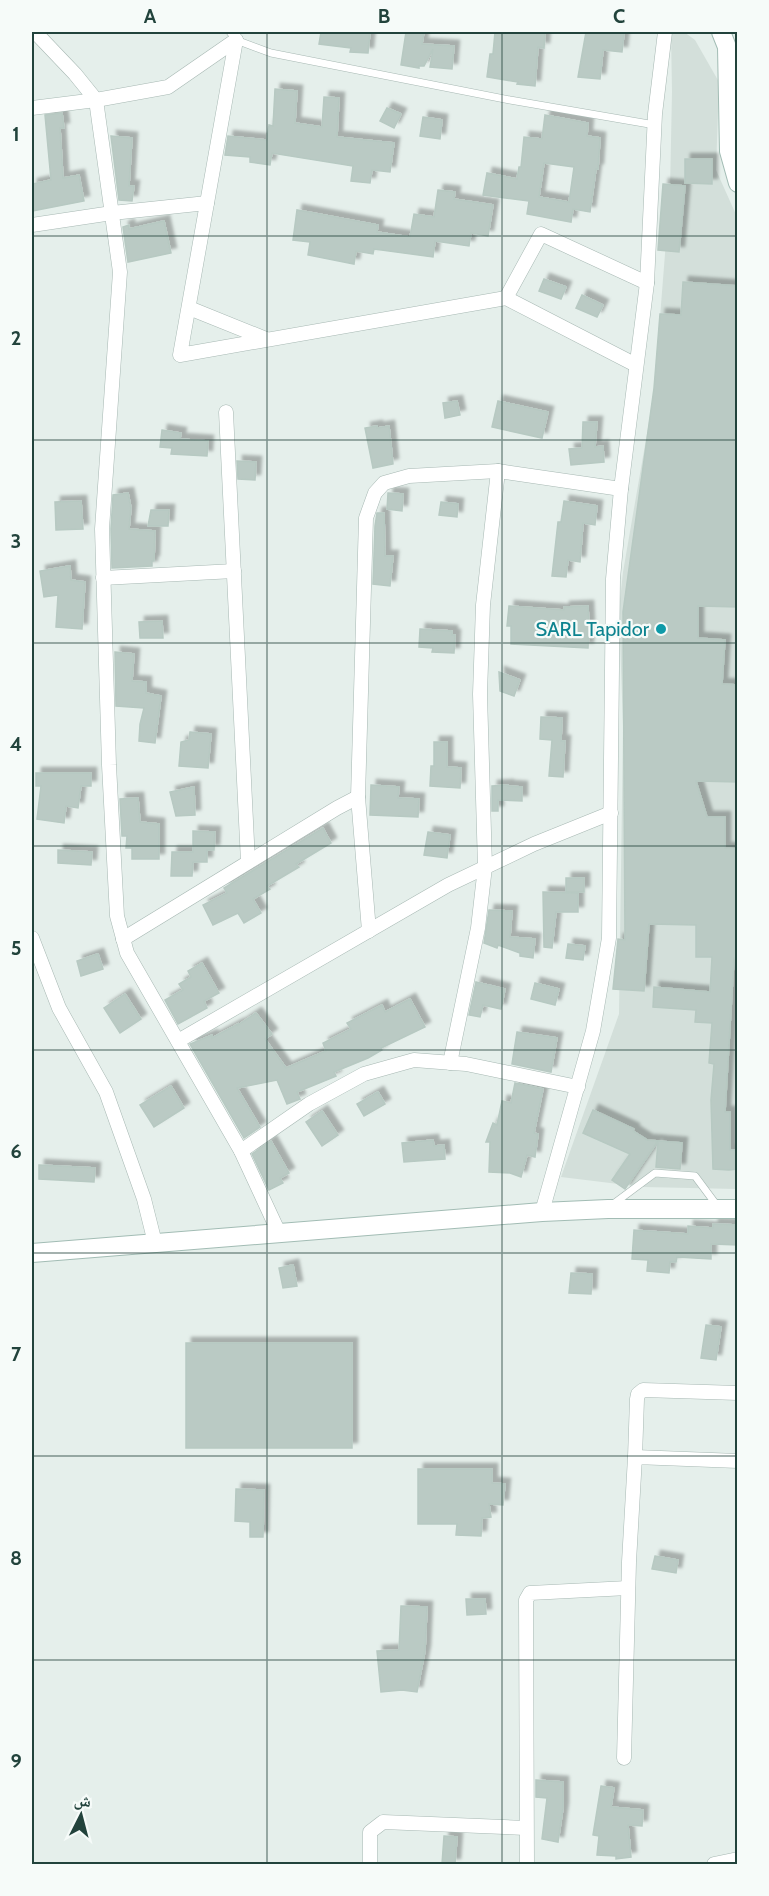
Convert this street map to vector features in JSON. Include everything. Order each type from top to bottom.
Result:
[{"type":"main road","points":[[721,32],[727,47],[729,151],[738,183]]},
{"type":"main road","points":[[32,1253],[542,1212],[608,1209],[728,1209]]},
{"type":"street","points":[[35,32],[96,100],[120,273],[102,530],[109,765],[117,916],[127,953],[241,1150],[279,1233]]},
{"type":"street","points":[[542,1212],[594,1031],[609,938],[613,579],[621,489],[647,284],[655,125],[665,32]]},
{"type":"street","points":[[32,108],[96,100],[168,87],[233,36]]},
{"type":"street","points":[[233,36],[180,355],[506,298],[636,365]]},
{"type":"street","points":[[32,225],[112,213],[207,203]]},
{"type":"street","points":[[506,298],[541,234],[647,284]]},
{"type":"street","points":[[189,308],[266,339]]},
{"type":"street","points":[[226,412],[248,862]]},
{"type":"street","points":[[369,931],[358,797],[366,518],[375,493],[384,483],[409,476],[498,471],[621,489]]},
{"type":"street","points":[[450,1063],[478,928],[485,867],[480,683],[483,604],[498,471]]},
{"type":"street","points":[[103,578],[234,572]]},
{"type":"street","points":[[123,939],[358,797]]},
{"type":"street","points":[[178,1041],[448,885],[534,844],[611,813]]},
{"type":"street","points":[[32,938],[59,1008],[106,1092],[144,1198],[155,1243]]},
{"type":"street","points":[[241,1150],[309,1104],[364,1074],[414,1060],[466,1064],[578,1087]]},
{"type":"street","points":[[624,1758],[628,1588],[638,1394],[643,1390],[738,1393]]},
{"type":"street","points":[[635,1457],[738,1461]]},
{"type":"street","points":[[527,1864],[526,1600],[530,1593],[628,1588]]},
{"type":"street","points":[[370,1864],[370,1832],[383,1822],[526,1828]]},
{"type":"street","points":[[714,1864],[738,1859]]},
{"type":"lane","points":[[233,36],[271,53],[510,100],[655,125]]},
{"type":"lane","points":[[608,1209],[655,1173],[695,1176],[728,1209]]},
{"type":"shaded area","points":[[671,32],[684,32],[695,40],[719,82],[716,170],[738,219],[737,1189],[643,1187],[561,1177],[619,1014],[623,726],[619,610],[623,572],[654,393],[670,191]]},
{"type":"building","points":[[321,32],[370,32],[368,53],[350,52],[351,48],[319,44]]},
{"type":"building","points":[[406,32],[424,32],[422,44],[454,46],[452,69],[430,67],[433,49],[424,66],[419,66],[419,68],[401,65]]},
{"type":"building","points":[[495,32],[545,32],[544,48],[538,47],[535,86],[487,77],[490,54],[493,54]]},
{"type":"building","points":[[586,32],[624,33],[622,52],[603,50],[600,79],[578,77]]},
{"type":"building","points":[[275,89],[297,91],[295,123],[322,127],[324,97],[339,98],[337,137],[394,143],[390,172],[372,170],[370,183],[351,181],[353,166],[272,153],[270,165],[250,162],[250,157],[225,155],[228,136],[267,140],[269,125],[273,126]]},
{"type":"building","points":[[387,108],[401,114],[394,128],[380,121]]},
{"type":"building","points":[[62,113],[64,128],[60,128],[63,178],[79,175],[84,201],[32,211],[32,184],[51,180],[45,115]]},
{"type":"building","points":[[545,115],[588,123],[587,136],[600,138],[598,169],[596,169],[590,212],[573,209],[571,222],[527,214],[529,201],[483,195],[487,173],[517,179],[519,167],[521,167],[524,137],[542,139]],"holes":[[[544,163],[574,167],[569,202],[539,197]]]},
{"type":"building","points":[[423,117],[442,120],[440,139],[420,136]]},
{"type":"building","points":[[111,136],[132,138],[129,186],[134,186],[132,201],[119,200]]},
{"type":"building","points":[[685,159],[712,159],[712,184],[685,183]]},
{"type":"building","points":[[663,184],[685,186],[679,252],[658,250]]},
{"type":"building","points":[[438,190],[455,192],[454,199],[493,205],[488,236],[471,233],[469,246],[435,241],[433,257],[374,249],[373,254],[356,251],[354,264],[308,255],[310,242],[293,240],[297,210],[378,225],[377,232],[410,237],[414,214],[434,217]]},
{"type":"building","points":[[164,221],[171,253],[128,262],[123,227],[129,225],[129,229]]},
{"type":"building","points":[[544,279],[566,287],[561,299],[539,291]]},
{"type":"building","name":"SARL Tapidor","points":[[683,282],[738,286],[738,607],[698,606],[698,638],[725,640],[722,684],[738,685],[738,782],[696,781],[707,817],[725,817],[725,848],[738,849],[738,958],[734,958],[725,1112],[730,1112],[730,1150],[738,1150],[738,1169],[729,1170],[713,1169],[711,1100],[714,1064],[709,1063],[712,1023],[695,1022],[696,1010],[653,1007],[654,987],[710,992],[712,957],[696,957],[696,925],[649,924],[644,991],[613,989],[618,939],[625,940],[623,612],[654,388],[660,314],[681,315]]},
{"type":"building","points":[[582,295],[603,305],[597,317],[576,308]]},
{"type":"building","points":[[457,401],[460,415],[445,418],[443,403]]},
{"type":"building","points":[[498,401],[548,412],[542,438],[492,427]]},
{"type":"building","points":[[583,422],[597,422],[595,447],[603,446],[604,462],[571,465],[569,449],[582,448]]},
{"type":"building","points":[[377,426],[377,428],[389,426],[393,464],[373,468],[365,428]]},
{"type":"building","points":[[162,430],[181,433],[180,439],[208,441],[207,456],[171,454],[172,448],[160,447]]},
{"type":"building","points":[[237,461],[256,462],[255,480],[238,479]]},
{"type":"building","points":[[128,493],[131,508],[129,529],[155,531],[152,566],[112,568],[113,495]]},
{"type":"building","points":[[388,493],[403,494],[402,511],[387,509]]},
{"type":"building","points":[[81,501],[83,529],[56,530],[55,502]]},
{"type":"building","points":[[564,501],[597,506],[595,525],[583,523],[580,562],[568,560],[566,577],[552,576],[558,522],[561,522]]},
{"type":"building","points":[[441,502],[458,504],[457,517],[439,515]]},
{"type":"building","points":[[151,510],[169,510],[168,526],[148,526]]},
{"type":"building","points":[[377,513],[384,513],[385,556],[393,556],[390,586],[373,584]]},
{"type":"building","points":[[70,566],[71,580],[85,582],[82,629],[56,627],[58,595],[44,597],[40,571]]},
{"type":"building","points":[[509,606],[564,610],[564,607],[588,606],[588,648],[511,644],[511,626],[507,626]]},
{"type":"building","points":[[162,621],[163,638],[140,638],[139,622]]},
{"type":"building","points":[[420,629],[452,631],[452,635],[455,635],[454,653],[432,652],[433,648],[419,647]]},
{"type":"building","points":[[115,652],[134,654],[132,681],[146,682],[146,693],[161,696],[155,743],[139,741],[144,708],[116,706]]},
{"type":"building","points":[[499,672],[520,680],[514,696],[500,691]]},
{"type":"building","points":[[541,717],[562,718],[561,741],[565,741],[563,777],[549,776],[552,740],[540,739]]},
{"type":"building","points":[[190,732],[211,734],[208,768],[179,766],[181,742],[189,740]]},
{"type":"building","points":[[434,742],[447,742],[447,767],[461,768],[460,788],[430,786],[431,766],[434,766]]},
{"type":"building","points":[[36,773],[91,773],[91,786],[81,786],[78,808],[66,806],[64,823],[37,819],[41,786],[36,786]]},
{"type":"building","points":[[371,785],[399,787],[398,798],[419,799],[418,817],[370,815]]},
{"type":"building","points":[[492,786],[522,787],[522,801],[498,800],[498,811],[492,811]]},
{"type":"building","points":[[194,787],[195,815],[176,816],[170,792]]},
{"type":"building","points":[[138,798],[140,822],[159,824],[159,859],[132,859],[132,848],[126,848],[127,836],[122,836],[120,799]]},
{"type":"building","points":[[323,828],[331,843],[296,864],[299,867],[267,886],[270,889],[253,899],[261,913],[244,923],[238,913],[213,925],[203,905],[227,893],[224,888]]},
{"type":"building","points":[[193,831],[215,832],[214,850],[207,850],[207,862],[193,862],[192,876],[171,876],[172,852],[193,852]]},
{"type":"building","points":[[428,832],[450,835],[447,858],[424,855]]},
{"type":"building","points":[[58,850],[92,852],[91,865],[58,863]]},
{"type":"building","points":[[566,878],[584,878],[584,892],[566,892]]},
{"type":"building","points":[[543,892],[578,893],[578,912],[556,912],[552,948],[544,947]]},
{"type":"building","points":[[489,910],[512,911],[510,937],[535,939],[533,958],[520,956],[520,953],[498,945],[497,948],[484,943]]},
{"type":"building","points":[[568,944],[585,946],[583,960],[566,958]]},
{"type":"building","points":[[98,954],[103,969],[81,976],[77,961]]},
{"type":"building","points":[[202,963],[219,993],[204,1001],[207,1008],[178,1024],[165,1000],[183,990],[179,984],[191,977],[188,971]]},
{"type":"building","points":[[476,982],[505,989],[501,1009],[483,1005],[480,1017],[469,1015]]},
{"type":"building","points":[[535,983],[559,989],[555,1005],[531,999]]},
{"type":"building","points":[[125,994],[141,1019],[120,1033],[104,1008]]},
{"type":"building","points":[[410,999],[425,1027],[381,1048],[382,1050],[368,1058],[334,1072],[336,1076],[297,1092],[300,1099],[287,1104],[277,1080],[237,1088],[260,1127],[244,1138],[190,1044],[212,1035],[212,1038],[256,1013],[272,1034],[265,1039],[286,1068],[326,1051],[323,1043],[351,1029],[347,1023],[382,1005],[385,1012]]},
{"type":"building","points":[[517,1032],[557,1038],[551,1072],[512,1064]]},
{"type":"building","points":[[515,1083],[543,1089],[534,1133],[538,1134],[535,1157],[527,1155],[521,1177],[510,1173],[489,1172],[490,1142],[486,1142],[493,1123],[497,1125],[502,1101],[511,1103]]},
{"type":"building","points":[[171,1086],[184,1108],[154,1127],[140,1105]]},
{"type":"building","points":[[378,1092],[385,1104],[364,1116],[357,1104]]},
{"type":"building","points":[[593,1110],[634,1129],[633,1131],[647,1140],[658,1141],[625,1189],[612,1180],[630,1154],[583,1133]]},
{"type":"building","points":[[322,1111],[338,1135],[322,1146],[306,1122]]},
{"type":"building","points":[[433,1140],[434,1146],[444,1145],[445,1159],[404,1162],[402,1143]]},
{"type":"building","points":[[271,1141],[289,1173],[280,1178],[283,1183],[269,1190],[252,1154]]},
{"type":"building","points":[[658,1141],[682,1143],[680,1169],[656,1167]]},
{"type":"building","points":[[39,1165],[95,1168],[94,1182],[39,1179]]},
{"type":"building","points":[[713,1224],[738,1225],[738,1245],[711,1244],[711,1259],[677,1257],[676,1262],[670,1262],[669,1273],[647,1271],[648,1260],[632,1259],[634,1230],[688,1234],[688,1226],[713,1228]]},
{"type":"building","points":[[293,1265],[297,1286],[283,1288],[279,1268]]},
{"type":"building","points":[[571,1273],[592,1274],[591,1294],[569,1293]]},
{"type":"building","points":[[706,1325],[721,1327],[716,1360],[701,1358]]},
{"type":"building","points":[[186,1343],[352,1343],[352,1448],[186,1448]]},
{"type":"building","points":[[418,1469],[492,1469],[492,1483],[505,1484],[503,1505],[489,1504],[491,1517],[482,1518],[481,1536],[456,1535],[457,1524],[418,1524]]},
{"type":"building","points":[[236,1489],[264,1490],[263,1537],[250,1537],[250,1522],[235,1521]]},
{"type":"building","points":[[655,1556],[678,1560],[676,1573],[652,1569]]},
{"type":"building","points":[[466,1599],[485,1599],[486,1614],[467,1615]]},
{"type":"building","points":[[401,1606],[427,1607],[425,1651],[417,1692],[402,1690],[381,1692],[377,1651],[399,1650]]},
{"type":"building","points":[[536,1780],[563,1782],[563,1808],[558,1842],[542,1839],[547,1798],[536,1797]]},
{"type":"building","points":[[601,1786],[614,1788],[611,1807],[643,1810],[642,1826],[628,1825],[631,1857],[616,1859],[616,1856],[597,1855],[599,1836],[593,1835]]},
{"type":"building","points":[[444,1836],[457,1837],[455,1864],[442,1864]]},
{"type":"place","name":"SARL Tapidor","points":[[661,629]]}]
